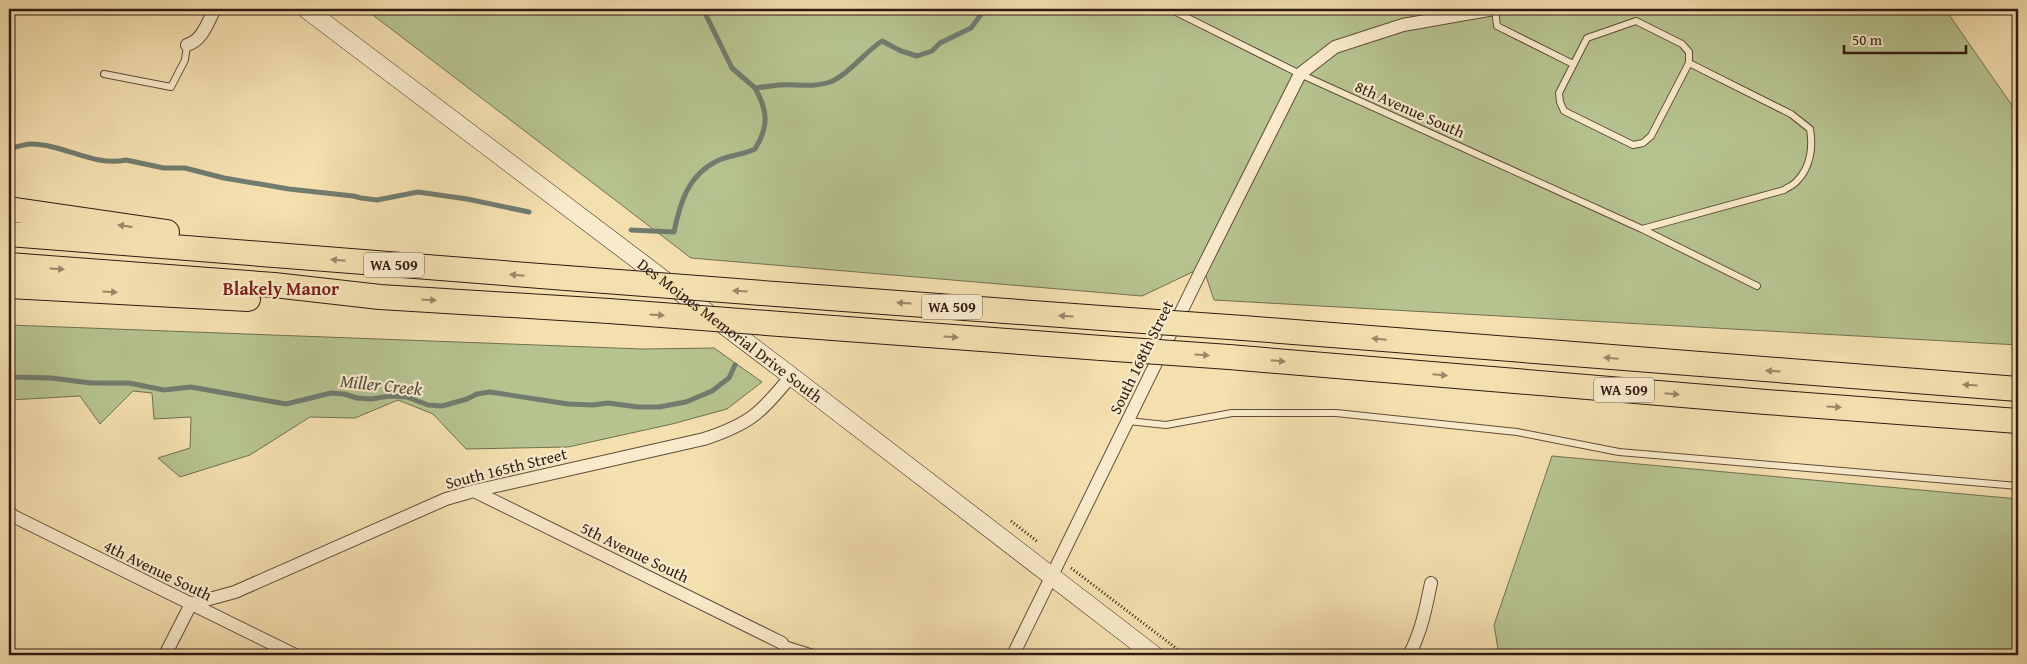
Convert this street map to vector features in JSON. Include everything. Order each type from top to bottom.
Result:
[{"type":"highway","points":[[9,209],[181,234],[223,251]]},
{"type":"highway","name":"WA 509","points":[[9,234],[2018,389]]},
{"type":"highway","name":"WA 509","points":[[9,265],[274,285],[380,297],[609,311],[1230,357],[1766,402],[2018,420]]},
{"type":"highway","points":[[9,286],[314,303],[380,297]]},
{"type":"main road","name":"Des Moines Memorial Drive South","points":[[306,9],[1154,655]]},
{"type":"street","points":[[187,45],[201,37],[215,9]]},
{"type":"street","points":[[1300,74],[1335,47],[1403,25],[1495,9]]},
{"type":"street","name":"South 168th Street","points":[[1013,655],[1300,74]]},
{"type":"street","name":"South 165th Street","points":[[191,604],[235,592],[446,499],[474,490],[694,441],[729,431],[746,422],[766,406],[790,376]]},
{"type":"street","name":"5th Avenue South","points":[[474,490],[782,643]]},
{"type":"street","name":"4th Avenue South","points":[[9,511],[13,516],[295,655]]},
{"type":"street","points":[[1409,655],[1415,644],[1425,613],[1431,583]]},
{"type":"street","points":[[165,655],[191,604]]},
{"type":"lane","name":"8th Avenue South","points":[[1170,9],[1300,74],[1642,229],[1757,286]]},
{"type":"lane","points":[[1495,9],[1497,26],[1573,64]]},
{"type":"lane","points":[[1636,21],[1682,44],[1689,52],[1689,63],[1651,136],[1643,143],[1633,145],[1564,111],[1560,102],[1559,93],[1586,38],[1636,21]]},
{"type":"lane","points":[[104,74],[171,86],[185,60],[187,45]]},
{"type":"lane","points":[[1642,229],[1784,190],[1798,181],[1807,166],[1812,146],[1810,129],[1792,114],[1689,63]]},
{"type":"lane","points":[[1128,421],[1166,425],[1232,413],[1336,412],[1517,432],[1620,452],[2018,486]]},
{"type":"lane","points":[[782,643],[790,655]]},
{"type":"lane","points":[[782,643],[820,655]]},
{"type":"path","points":[[1071,567],[1185,655]]},
{"type":"green space","points":[[365,9],[1945,9],[2018,114],[2018,345],[1214,300],[1203,267],[1142,296],[691,258]]},
{"type":"green space","points":[[9,325],[642,349],[714,348],[762,382],[727,409],[672,424],[568,447],[466,449],[433,414],[398,400],[355,418],[310,417],[250,455],[180,477],[158,458],[190,448],[191,417],[154,419],[152,393],[133,391],[100,424],[80,396],[9,400]]},
{"type":"green space","points":[[1552,456],[2018,499],[2018,655],[1499,655],[1494,625]]},
{"type":"waterway","points":[[703,9],[732,68],[755,88]]},
{"type":"waterway","name":"Miller Creek","points":[[631,230],[674,232],[683,200],[692,182],[699,174],[717,161],[755,149],[765,126],[764,111],[755,88],[779,85],[818,85],[830,82],[850,69],[882,41],[901,51],[917,56],[932,51],[940,43],[971,28],[985,9]]},
{"type":"waterway","points":[[9,149],[28,144],[43,145],[90,158],[114,161],[126,160],[164,168],[185,168],[224,178],[289,189],[377,200],[418,192],[467,199],[529,212]]},
{"type":"waterway","name":"Miller Creek","points":[[9,377],[51,378],[91,383],[129,383],[164,390],[191,387],[286,404],[331,393],[371,399],[390,396],[407,397],[428,405],[442,406],[477,394],[490,392],[568,404],[593,405],[608,403],[638,407],[659,407],[686,402],[712,391],[729,378],[735,365]]},
{"type":"district","name":"Blakely Manor","points":[[281,289]]}]
